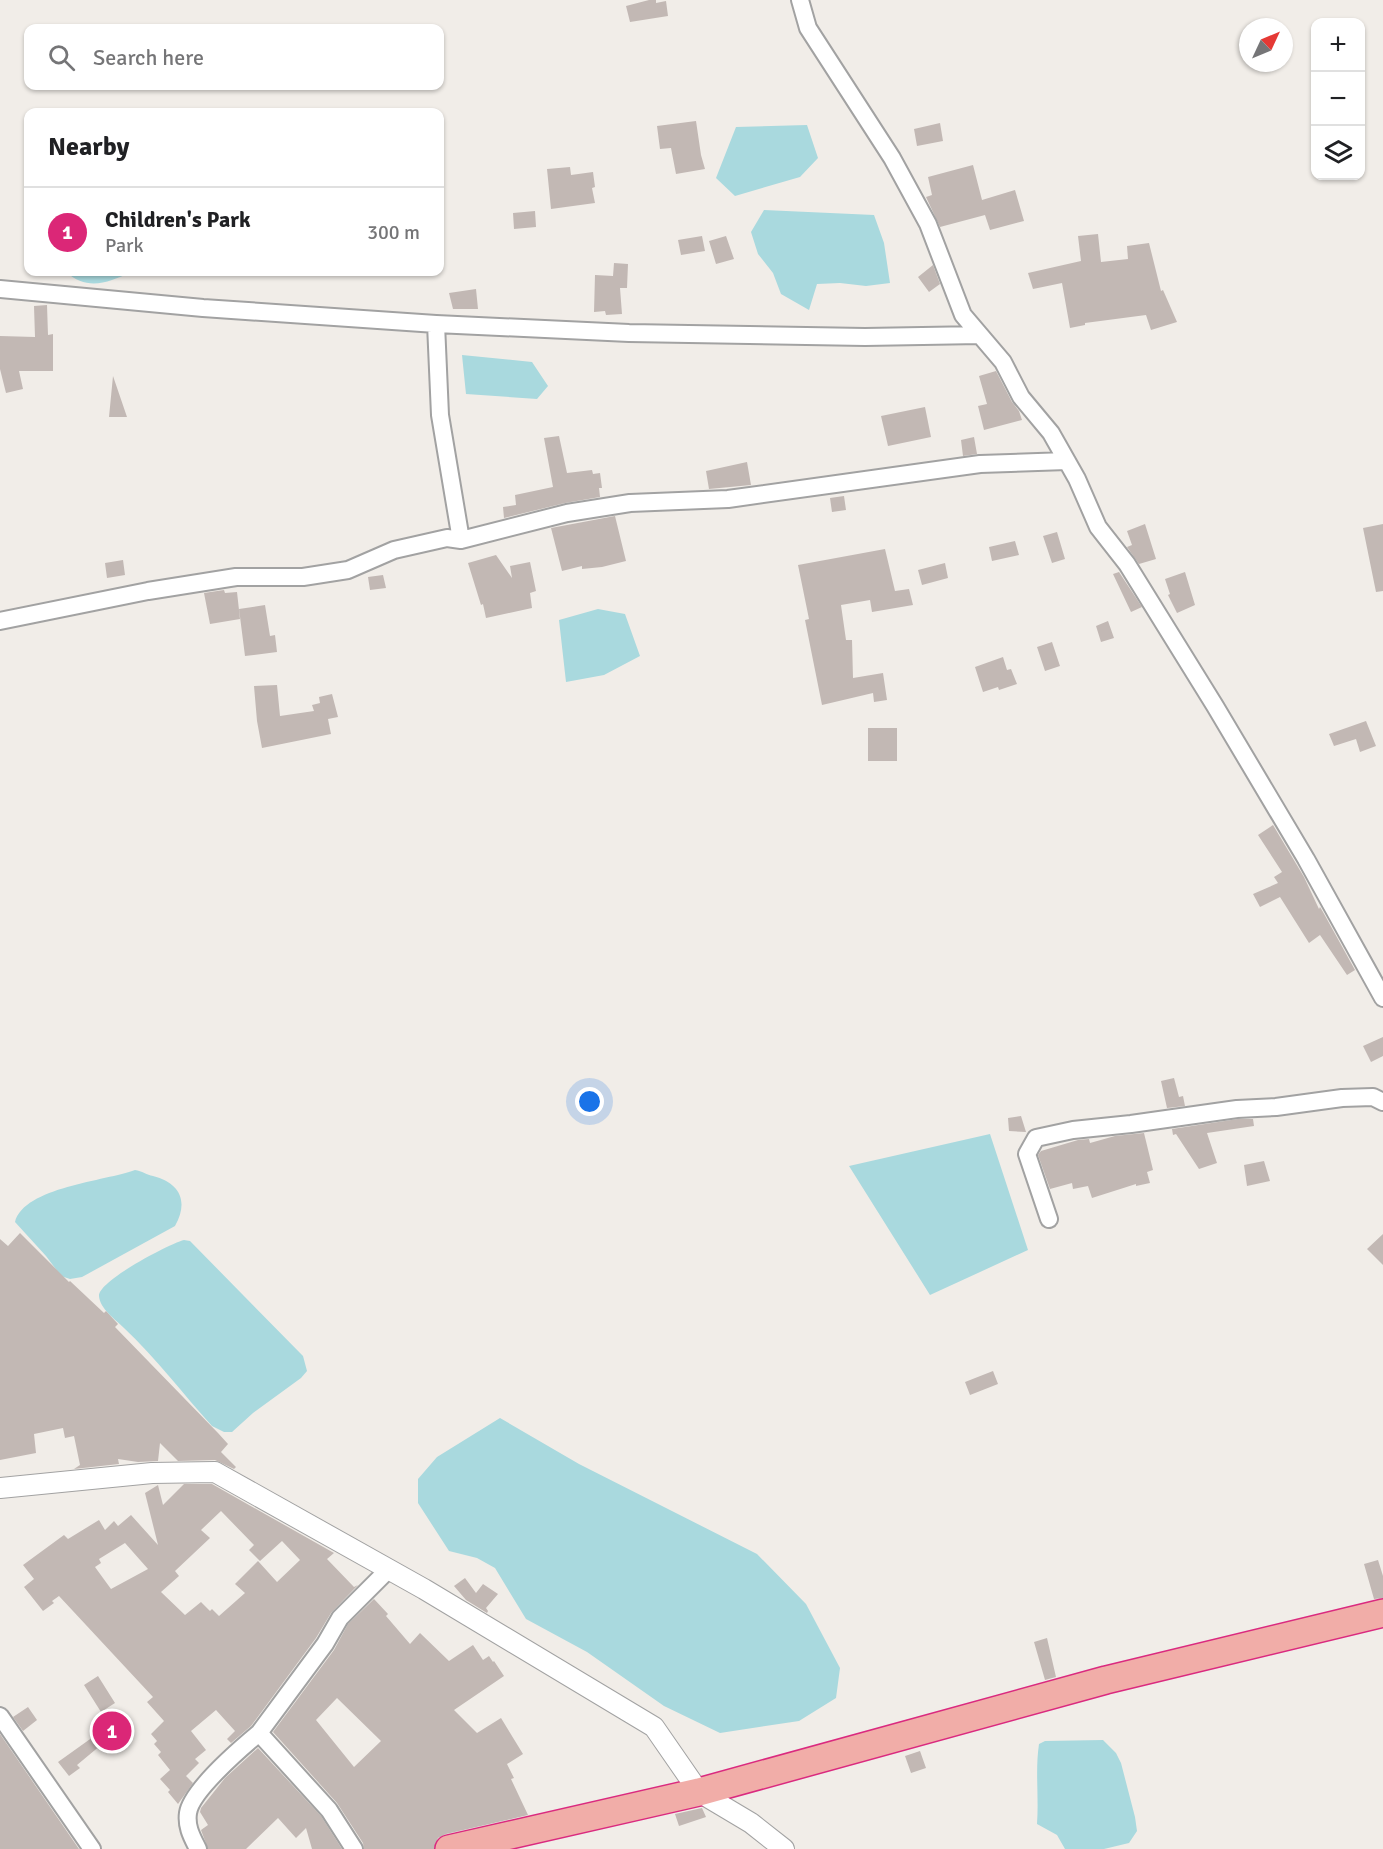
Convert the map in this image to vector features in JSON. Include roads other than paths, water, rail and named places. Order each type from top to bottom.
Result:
[{"type":"highway","points":[[465,1847],[699,1792],[1106,1680],[1383,1613]]},
{"type":"street","points":[[800,0],[808,28],[886,149],[928,224],[963,315],[1003,362],[1021,397],[1051,434],[1067,461],[1098,527],[1127,564],[1215,706],[1306,860],[1383,998]]},
{"type":"street","points":[[0,289],[203,308],[436,324],[738,336],[980,335]]},
{"type":"street","points":[[436,324],[440,415],[461,540]]},
{"type":"street","points":[[0,621],[148,591],[236,577],[303,577],[348,570],[394,550],[447,538],[461,540],[567,513],[630,503],[728,499],[980,464],[1067,461]]},
{"type":"street","points":[[1049,1220],[1027,1154],[1036,1138],[1074,1130],[1237,1108],[1276,1107],[1372,1096],[1383,1102]]},
{"type":"street","points":[[0,1488],[152,1473],[215,1472],[389,1569],[654,1728],[699,1792],[752,1823],[784,1849]]},
{"type":"street","points":[[198,1849],[188,1828],[188,1811],[197,1795],[228,1760],[259,1733],[325,1644],[340,1618],[389,1569]]},
{"type":"street","points":[[0,1716],[92,1849]]},
{"type":"street","points":[[259,1733],[329,1810],[354,1849]]},
{"type":"water","points":[[807,125],[818,158],[800,177],[735,196],[716,178],[736,127]]},
{"type":"water","points":[[764,210],[874,215],[884,243],[890,283],[866,286],[840,283],[817,284],[809,310],[781,294],[773,273],[758,254],[751,232]]},
{"type":"water","points":[[71,276],[121,276],[98,283],[82,282]]},
{"type":"water","points":[[462,355],[532,362],[548,386],[537,399],[466,394]]},
{"type":"water","points":[[598,609],[625,614],[640,656],[604,675],[566,682],[559,620]]},
{"type":"water","points":[[990,1134],[1028,1250],[930,1295],[849,1166]]},
{"type":"water","points":[[135,1170],[162,1179],[176,1188],[181,1201],[181,1209],[175,1226],[82,1277],[70,1279],[61,1276],[15,1222],[22,1210],[49,1193]]},
{"type":"water","points":[[184,1240],[190,1241],[303,1356],[307,1371],[232,1432],[224,1432],[212,1426],[147,1351],[109,1314],[100,1301],[99,1296],[102,1289],[110,1281],[164,1248]]},
{"type":"water","points":[[500,1418],[579,1464],[757,1554],[806,1604],[840,1668],[836,1698],[799,1721],[720,1733],[664,1706],[587,1652],[526,1619],[495,1568],[477,1558],[449,1551],[418,1503],[418,1479],[437,1457]]},
{"type":"water","points":[[1103,1740],[1116,1753],[1121,1763],[1137,1831],[1129,1843],[1104,1849],[1065,1849],[1057,1835],[1037,1824],[1039,1744],[1045,1741]]},
{"type":"place","name":"Children's Park","points":[[112,1731]]}]
